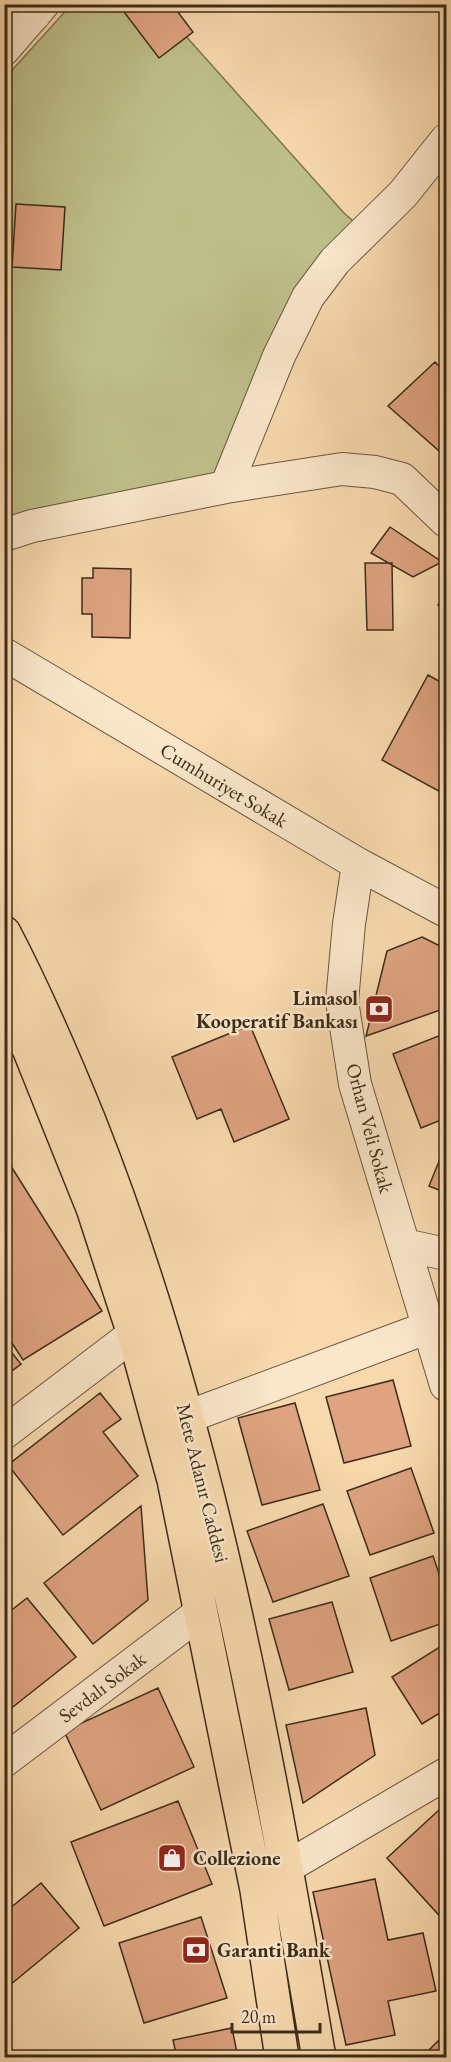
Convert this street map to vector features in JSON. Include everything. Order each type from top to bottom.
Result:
[{"type":"main road","name":"Mete Adanır Caddesi","points":[[4,933],[24,970],[116,1190],[150,1289],[199,1457],[229,1588],[287,1867],[320,2058]]},
{"type":"main road","name":"Mete Adanır Caddesi","points":[[4,998],[30,1051],[93,1208],[134,1334],[174,1480],[256,1890],[282,2058]]},
{"type":"street","points":[[4,49],[27,10]]},
{"type":"street","points":[[226,487],[279,356],[308,297],[335,261],[404,194],[447,140]]},
{"type":"street","points":[[4,535],[32,526],[226,487],[342,469],[375,472],[402,479],[447,521]]},
{"type":"street","name":"Cumhuriyet Sokak","points":[[4,654],[358,864],[447,911]]},
{"type":"street","name":"Orhan Veli Sokak","points":[[358,864],[349,924],[342,1001],[355,1084],[447,1385]]},
{"type":"street","points":[[404,1245],[447,1254]]},
{"type":"street","points":[[187,1418],[429,1327]]},
{"type":"street","points":[[4,1433],[134,1334]]},
{"type":"street","name":"Sevdalı Sokak","points":[[4,1761],[200,1613]]},
{"type":"street","points":[[287,1867],[447,1774]]},
{"type":"green space","points":[[71,5],[158,5],[344,213],[361,228],[216,478],[5,527],[5,78]]},
{"type":"building","points":[[118,4],[172,4],[193,32],[159,58]]},
{"type":"building","points":[[16,204],[65,207],[61,270],[12,267]]},
{"type":"building","points":[[435,362],[446,373],[446,457],[388,406]]},
{"type":"building","points":[[390,527],[442,562],[413,577],[371,553]]},
{"type":"building","points":[[365,563],[392,563],[393,630],[367,630]]},
{"type":"building","points":[[93,568],[131,569],[130,638],[92,637],[92,614],[82,614],[82,578],[93,578]]},
{"type":"building","points":[[446,591],[446,610],[438,605]]},
{"type":"building","points":[[428,675],[446,685],[446,795],[382,760]]},
{"type":"building","points":[[422,937],[446,949],[446,1008],[366,1036],[387,951]]},
{"type":"building","points":[[250,1025],[289,1119],[234,1142],[221,1109],[197,1119],[172,1057]]},
{"type":"building","points":[[446,1033],[446,1118],[421,1128],[393,1054]]},
{"type":"building","points":[[446,1144],[446,1193],[429,1186]]},
{"type":"building","points":[[4,1155],[102,1311],[23,1360],[4,1331]]},
{"type":"building","points":[[4,1343],[21,1364],[4,1377]]},
{"type":"building","points":[[393,1380],[411,1446],[344,1463],[326,1397]]},
{"type":"building","points":[[100,1393],[121,1419],[103,1432],[138,1476],[63,1535],[8,1465]]},
{"type":"building","points":[[295,1403],[320,1490],[262,1505],[238,1418]]},
{"type":"building","points":[[411,1468],[434,1533],[370,1555],[347,1491]]},
{"type":"building","points":[[323,1504],[349,1576],[273,1602],[247,1531]]},
{"type":"building","points":[[141,1506],[148,1600],[93,1644],[44,1583]]},
{"type":"building","points":[[433,1556],[446,1594],[446,1622],[391,1641],[370,1578]]},
{"type":"building","points":[[27,1598],[76,1657],[4,1714],[4,1616]]},
{"type":"building","points":[[332,1602],[353,1672],[289,1690],[269,1619]]},
{"type":"building","points":[[446,1643],[446,1709],[422,1724],[392,1677]]},
{"type":"building","points":[[158,1688],[194,1767],[101,1810],[64,1731]]},
{"type":"building","points":[[366,1708],[375,1755],[303,1803],[286,1725]]},
{"type":"building","points":[[178,1801],[212,1884],[104,1926],[71,1842]]},
{"type":"building","points":[[440,1809],[446,1816],[446,1923],[387,1858]]},
{"type":"building","points":[[375,1879],[388,1940],[423,1933],[436,1991],[388,2001],[395,2035],[346,2045],[313,1892]]},
{"type":"building","points":[[41,1883],[79,1928],[4,1990],[4,1913]]},
{"type":"building","points":[[201,1917],[227,1998],[144,2023],[119,1943]]},
{"type":"building","points":[[232,2028],[238,2058],[177,2058],[173,2040]]},
{"type":"building","points":[[446,2033],[446,2058],[423,2058],[422,2057]]},
{"type":"place","name":"Limasol Kooperatif Bankası","points":[[379,1009]]},
{"type":"place","name":"Collezione","points":[[172,1858]]},
{"type":"place","name":"Garanti Bank","points":[[196,1950]]}]
